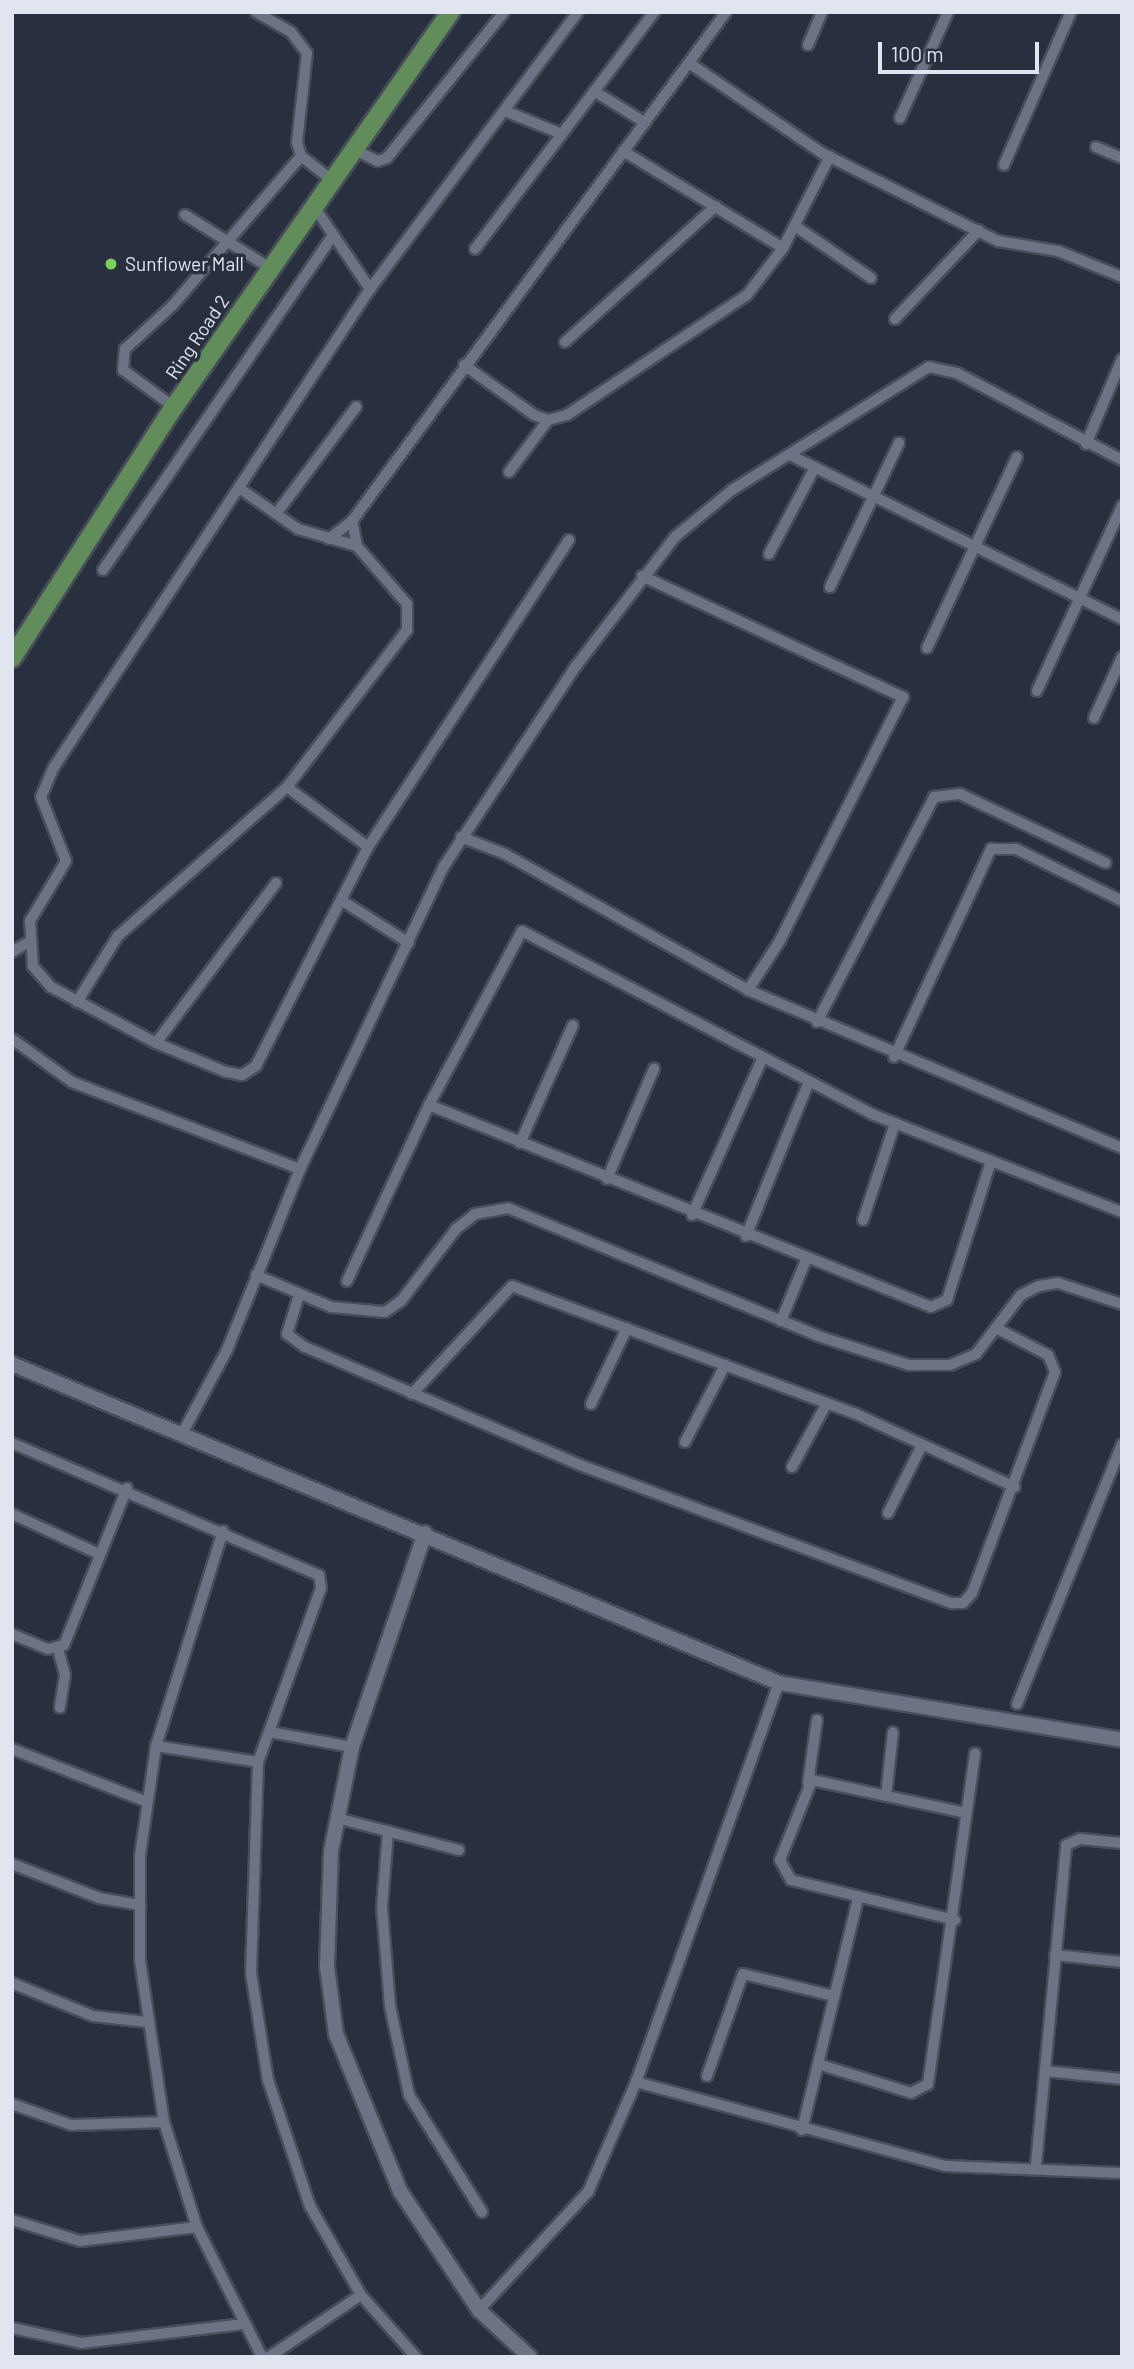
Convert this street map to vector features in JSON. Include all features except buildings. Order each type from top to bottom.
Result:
[{"type":"main road","name":"Ring Road 2","points":[[12,658],[174,407],[351,148],[451,12]]},
{"type":"street","points":[[256,12],[291,32],[307,53],[297,142],[301,156],[330,180]]},
{"type":"street","points":[[351,148],[378,161],[393,152],[504,12]]},
{"type":"street","points":[[569,540],[368,846],[256,1066],[242,1075],[226,1072],[156,1043],[77,1002],[33,966],[27,943],[38,900],[66,861],[42,806],[42,789],[370,289],[578,12]]},
{"type":"street","points":[[475,249],[653,12]]},
{"type":"street","points":[[329,538],[352,521],[464,365],[726,12]]},
{"type":"street","points":[[808,45],[822,12]]},
{"type":"street","points":[[900,118],[948,12]]},
{"type":"street","points":[[1004,165],[1071,12]]},
{"type":"street","points":[[688,63],[830,156],[979,230],[1122,276]]},
{"type":"street","points":[[594,91],[644,122]]},
{"type":"street","points":[[505,111],[562,134]]},
{"type":"street","points":[[1096,146],[1122,158]]},
{"type":"street","points":[[624,150],[783,248]]},
{"type":"street","points":[[174,407],[127,375],[121,356],[228,241],[301,156]]},
{"type":"street","points":[[509,472],[548,420],[567,415],[747,295],[783,248],[830,156]]},
{"type":"street","points":[[313,205],[331,237],[370,289]]},
{"type":"street","points":[[565,342],[716,206]]},
{"type":"street","points":[[185,215],[270,268]]},
{"type":"street","points":[[795,226],[871,278]]},
{"type":"street","points":[[895,319],[979,230]]},
{"type":"street","points":[[103,570],[331,237]]},
{"type":"street","points":[[1086,444],[1122,359]]},
{"type":"street","points":[[464,365],[548,420]]},
{"type":"street","points":[[182,1434],[227,1350],[300,1169],[461,837],[642,576],[703,511],[929,367],[941,366],[1086,444],[1122,460]]},
{"type":"street","points":[[276,514],[356,407]]},
{"type":"street","points":[[830,587],[876,499],[899,443]]},
{"type":"street","points":[[790,455],[1122,619]]},
{"type":"street","points":[[927,648],[972,547],[1017,457]]},
{"type":"street","points":[[769,554],[815,467]]},
{"type":"street","points":[[77,1002],[118,936],[287,787],[407,630],[407,604],[356,546],[329,538],[276,514],[239,488]]},
{"type":"street","points":[[1037,691],[1077,597],[1122,506]]},
{"type":"street","points":[[352,521],[356,546]]},
{"type":"street","points":[[642,576],[903,697],[748,990]]},
{"type":"street","points":[[1094,718],[1122,657]]},
{"type":"street","points":[[287,787],[368,846]]},
{"type":"street","points":[[817,1022],[934,797],[960,794],[1107,863]]},
{"type":"street","points":[[461,837],[505,855],[748,990],[894,1057],[1122,1149]]},
{"type":"street","points":[[894,1057],[991,849],[1016,849],[1122,901]]},
{"type":"street","points":[[156,1043],[276,883]]},
{"type":"street","points":[[341,900],[409,943]]},
{"type":"street","points":[[347,1281],[429,1105],[522,931],[762,1059],[895,1123],[1122,1212]]},
{"type":"street","points":[[12,952],[27,943]]},
{"type":"street","points":[[520,1143],[573,1026]]},
{"type":"street","points":[[12,1039],[72,1082],[300,1169]]},
{"type":"street","points":[[692,1214],[762,1059]]},
{"type":"street","points":[[607,1179],[654,1069]]},
{"type":"street","points":[[746,1236],[809,1082]]},
{"type":"street","points":[[429,1105],[746,1236],[940,1306],[991,1161]]},
{"type":"street","points":[[863,1220],[895,1123]]},
{"type":"street","points":[[256,1275],[299,1295],[360,1313],[385,1312],[401,1301],[456,1229],[475,1214],[508,1209],[781,1321],[909,1365],[950,1365],[976,1354],[1021,1295],[1039,1286],[1058,1283],[1122,1304]]},
{"type":"street","points":[[781,1321],[806,1259]]},
{"type":"street","points":[[412,1394],[512,1286],[827,1403],[1015,1487]]},
{"type":"street","points":[[299,1295],[287,1334],[412,1394],[580,1465],[952,1603],[963,1603],[972,1593],[1015,1487],[1055,1372],[1048,1355],[996,1328]]},
{"type":"street","points":[[591,1404],[627,1328]]},
{"type":"street","points":[[12,1364],[425,1533],[779,1684],[1122,1740]]},
{"type":"street","points":[[685,1442],[725,1365]]},
{"type":"street","points":[[792,1467],[827,1403]]},
{"type":"street","points":[[12,1443],[127,1488],[319,1575],[321,1588],[258,1762],[251,1973],[268,2080],[310,2206],[361,2295],[416,2357]]},
{"type":"street","points":[[888,1513],[922,1444]]},
{"type":"street","points":[[1017,1704],[1122,1444]]},
{"type":"street","points":[[60,1707],[65,1675],[58,1649],[127,1488]]},
{"type":"street","points":[[12,1514],[100,1554]]},
{"type":"street","points":[[223,1531],[156,1746],[147,1802],[140,1905],[147,2022],[164,2122],[197,2227],[243,2324],[262,2357]]},
{"type":"street","points":[[425,1533],[352,1747],[337,1818],[327,1967],[336,2034],[400,2191],[479,2310],[530,2357]]},
{"type":"street","points":[[12,1634],[58,1649]]},
{"type":"street","points":[[479,2310],[588,2192],[636,2082],[779,1684]]},
{"type":"street","points":[[817,1720],[808,1783],[780,1860],[782,1874],[858,1899],[955,1920]]},
{"type":"street","points":[[270,1732],[352,1747]]},
{"type":"street","points":[[886,1796],[893,1732]]},
{"type":"street","points":[[156,1746],[258,1762]]},
{"type":"street","points":[[12,1749],[147,1802]]},
{"type":"street","points":[[818,2064],[911,2093],[925,2091],[955,1920],[975,1753]]},
{"type":"street","points":[[808,1783],[966,1813]]},
{"type":"street","points":[[337,1818],[459,1850]]},
{"type":"street","points":[[388,1831],[382,1908],[390,2006],[409,2095],[482,2211]]},
{"type":"street","points":[[1036,2165],[1066,1845],[1080,1839],[1122,1843]]},
{"type":"street","points":[[12,1864],[99,1898],[140,1905]]},
{"type":"street","points":[[802,2130],[858,1899]]},
{"type":"street","points":[[1055,1955],[1122,1962]]},
{"type":"street","points":[[707,2076],[743,1974],[834,1996]]},
{"type":"street","points":[[12,1983],[93,2015],[147,2022]]},
{"type":"street","points":[[1045,2071],[1122,2079]]},
{"type":"street","points":[[636,2082],[802,2130],[945,2166],[1036,2165],[1122,2173]]},
{"type":"street","points":[[12,2104],[71,2125],[164,2122]]},
{"type":"street","points":[[12,2220],[80,2241],[197,2227]]},
{"type":"street","points":[[269,2357],[361,2295]]},
{"type":"street","points":[[12,2328],[82,2343],[243,2324]]},
{"type":"place","name":"Sunflower Mall","points":[[111,264]]}]
